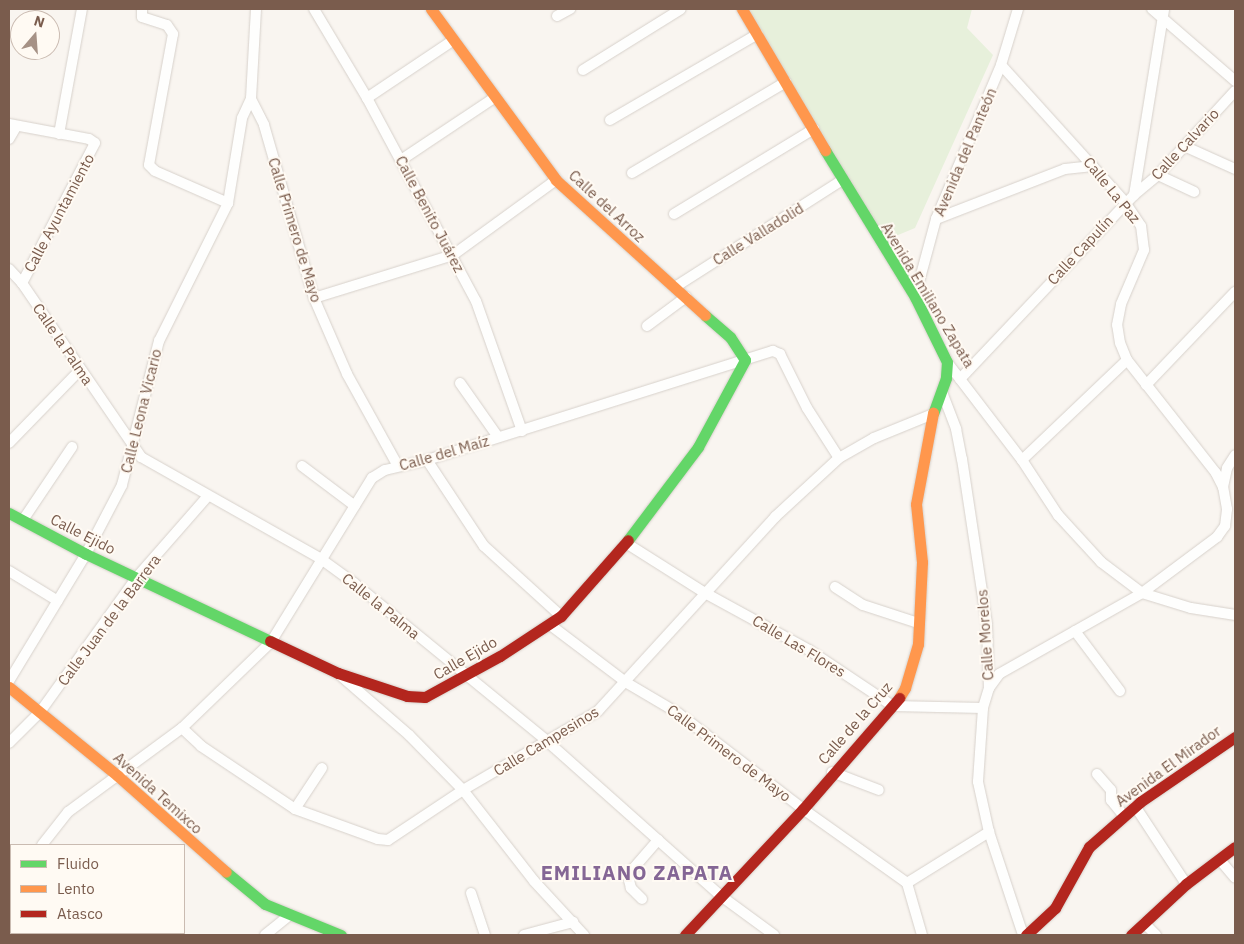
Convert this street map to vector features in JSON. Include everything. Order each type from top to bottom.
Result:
[{"type":"main road","name":"Calle del Arroz","points":[[431,9],[452,41],[556,180],[576,201],[730,337],[745,360]]},
{"type":"main road","name":"Avenida Emiliano Zapata","points":[[742,9],[814,129],[840,181],[915,297],[947,362]]},
{"type":"main road","name":"Calle Ejido","points":[[9,512],[86,554],[338,674],[408,696],[425,697],[561,616],[626,543],[698,447],[745,360]]},
{"type":"main road","name":"Calle de la Cruz","points":[[685,935],[803,809],[832,772],[893,706],[913,668],[922,562],[916,504],[933,414],[942,392],[947,362]]},
{"type":"main road","name":"Avenida Temixco","points":[[9,688],[118,776],[183,842],[264,904],[342,935]]},
{"type":"main road","name":"Avenida El Mirador","points":[[1025,935],[1055,908],[1089,847],[1135,806],[1235,737]]},
{"type":"main road","points":[[1131,935],[1186,884],[1235,847]]},
{"type":"street","points":[[9,139],[12,125],[59,134],[82,9]]},
{"type":"street","points":[[142,9],[142,18],[167,25],[172,34],[149,165],[155,171],[228,203]]},
{"type":"street","name":"Calle Primero de Mayo","points":[[256,9],[251,99],[264,125],[314,298],[347,374],[398,466]]},
{"type":"street","name":"Calle Benito Juárez","points":[[314,9],[368,98],[476,301],[522,431]]},
{"type":"street","points":[[557,16],[570,9]]},
{"type":"street","points":[[583,70],[681,9]]},
{"type":"street","name":"Avenida del Panteón","points":[[915,297],[936,219],[1001,65],[1018,9]]},
{"type":"street","points":[[1152,9],[1163,13],[1235,81]]},
{"type":"street","points":[[1134,195],[1163,13]]},
{"type":"street","points":[[610,120],[758,34]]},
{"type":"street","points":[[368,98],[452,41]]},
{"type":"street","name":"Calle La Paz","points":[[1001,65],[1124,201],[1142,226],[1144,250],[1121,304],[1117,324],[1128,360],[1223,487]]},
{"type":"street","points":[[632,173],[786,82]]},
{"type":"street","name":"Calle Calvario","points":[[1134,195],[1158,175],[1235,91]]},
{"type":"street","points":[[401,160],[494,98]]},
{"type":"street","name":"Calle Leona Vicario","points":[[9,681],[86,554],[122,485],[159,341],[228,203],[242,118],[251,99]]},
{"type":"street","points":[[674,214],[814,129]]},
{"type":"street","name":"Calle Ayuntamiento","points":[[22,283],[94,143],[89,139],[59,134]]},
{"type":"street","points":[[1184,146],[1235,169]]},
{"type":"street","points":[[936,219],[1065,169],[1093,166]]},
{"type":"street","points":[[1158,175],[1194,192]]},
{"type":"street","points":[[314,298],[453,255],[556,180]]},
{"type":"street","name":"Calle Valladolid","points":[[675,287],[840,181]]},
{"type":"street","name":"Calle Capulín","points":[[960,379],[1124,201],[1134,195]]},
{"type":"street","name":"Calle la Palma","points":[[11,275],[22,283],[132,448],[140,457],[321,559],[548,742],[721,896],[774,935]]},
{"type":"street","points":[[1146,385],[1235,292]]},
{"type":"street","points":[[647,326],[686,297]]},
{"type":"street","name":"Calle del Maíz","points":[[43,844],[68,812],[182,728],[271,642],[372,478],[398,466],[427,460],[522,431],[773,351],[780,354],[807,408],[839,458]]},
{"type":"street","points":[[1022,460],[1128,360]]},
{"type":"street","name":"Avenida Emiliano Zapata","points":[[947,362],[1022,460],[1076,536],[1101,562],[1142,593]]},
{"type":"street","points":[[9,443],[80,370]]},
{"type":"street","points":[[460,383],[498,437]]},
{"type":"street","name":"Calle Morelos","points":[[942,392],[956,429],[969,499],[987,625],[989,688],[983,708],[978,782],[989,832],[1025,935]]},
{"type":"street","name":"Calle Campesinos","points":[[182,728],[201,746],[295,809],[378,839],[388,840],[463,790],[548,742],[598,711],[627,682],[775,517],[839,458],[874,438],[933,414]]},
{"type":"street","points":[[23,520],[72,447]]},
{"type":"street","points":[[989,688],[999,674],[1142,593],[1222,530],[1228,509],[1223,487],[1227,468],[1235,455]]},
{"type":"street","points":[[427,460],[484,546],[561,616]]},
{"type":"street","points":[[302,466],[355,506]]},
{"type":"street","name":"Calle Juan de la Barrera","points":[[9,742],[40,712],[137,578],[208,496]]},
{"type":"street","name":"Calle Las Flores","points":[[626,543],[705,593],[809,650],[893,706]]},
{"type":"street","points":[[9,571],[58,601]]},
{"type":"street","points":[[835,587],[863,605],[918,623]]},
{"type":"street","points":[[1142,593],[1191,608],[1235,616]]},
{"type":"street","name":"Calle Primero de Mayo","points":[[549,624],[627,682],[678,713],[803,809],[908,883]]},
{"type":"street","points":[[1074,631],[1120,691]]},
{"type":"street","points":[[338,674],[409,735],[463,790],[534,881],[584,935]]},
{"type":"street","points":[[893,706],[983,708]]},
{"type":"street","points":[[295,809],[322,768]]},
{"type":"street","points":[[832,772],[879,790]]},
{"type":"street","points":[[1097,774],[1111,790],[1111,800],[1124,816]]},
{"type":"street","points":[[1135,806],[1186,884]]},
{"type":"street","points":[[922,935],[908,883],[989,832]]},
{"type":"street","points":[[642,899],[631,888],[629,880],[632,870],[658,840]]},
{"type":"street","points":[[1220,860],[1235,878]]},
{"type":"street","points":[[471,893],[485,935]]},
{"type":"street","points":[[265,935],[290,915]]},
{"type":"street","points":[[524,935],[573,922]]},
{"type":"street","points":[[1144,923],[1156,935]]},
{"type":"green space","points":[[747,9],[972,9],[967,28],[993,55],[915,228],[886,240]]},
{"type":"traffic: fast","points":[[825,150],[915,297],[947,362],[946,378],[933,413]]},
{"type":"traffic: fast","points":[[628,540],[698,447],[745,360],[730,337],[705,315]]},
{"type":"traffic: fast","points":[[9,513],[86,554],[270,641]]},
{"type":"traffic: fast","points":[[226,872],[265,904],[341,935]]},
{"type":"traffic: slow","points":[[431,9],[556,180],[705,315]]},
{"type":"traffic: slow","points":[[742,9],[825,150]]},
{"type":"traffic: slow","points":[[899,698],[905,688],[918,644],[922,562],[916,504],[933,413]]},
{"type":"traffic: slow","points":[[9,687],[118,776],[226,872]]},
{"type":"traffic: jam","points":[[270,641],[338,673],[407,696],[425,697],[500,656],[561,616],[628,540]]},
{"type":"traffic: jam","points":[[685,935],[803,809],[899,698]]},
{"type":"traffic: jam","points":[[1026,935],[1055,908],[1089,847],[1140,802],[1235,737]]},
{"type":"traffic: jam","points":[[1131,935],[1186,884],[1235,847]]},
{"type":"district","name":"EMILIANO ZAPATA","points":[[637,872]]}]
